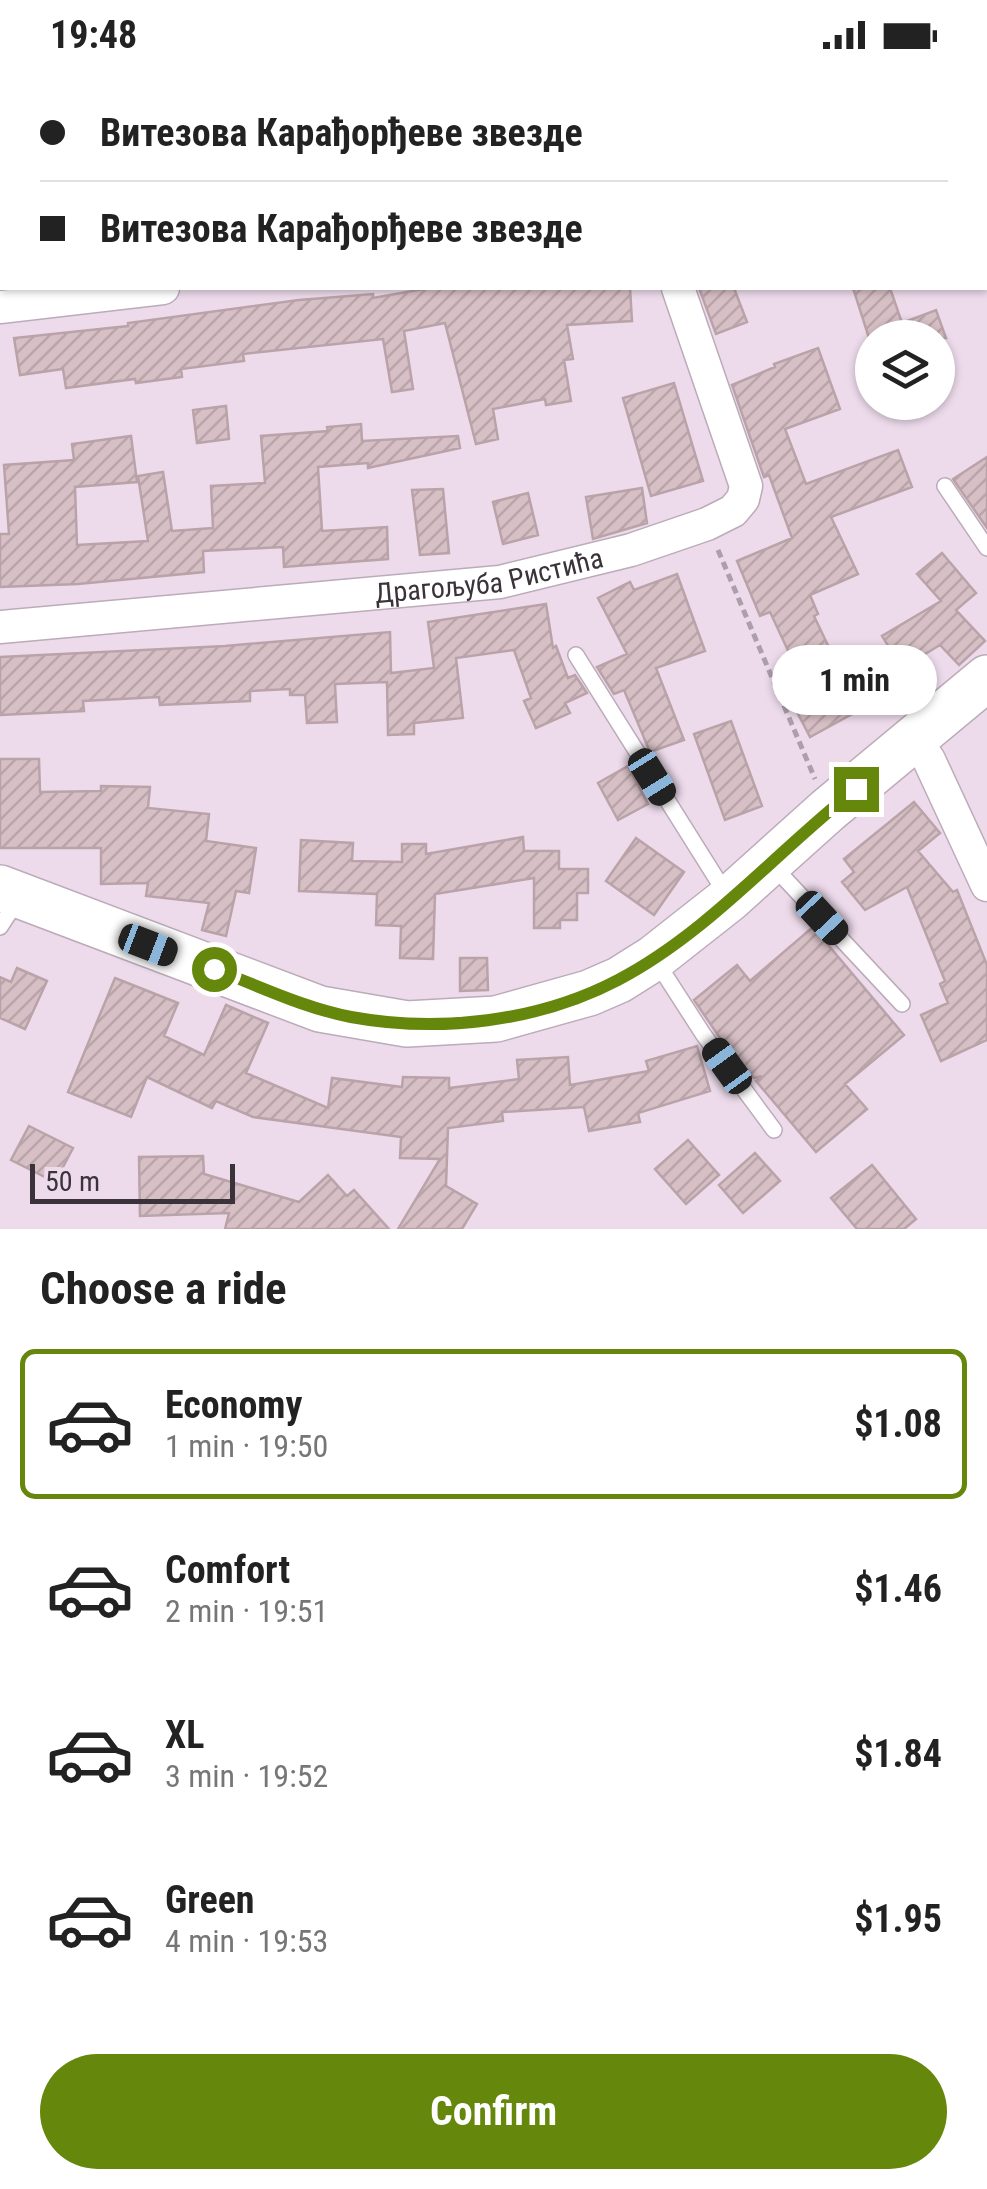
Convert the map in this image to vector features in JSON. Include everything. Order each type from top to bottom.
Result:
[{"type":"main road","points":[[7,904],[320,1009],[388,1022],[428,1024],[496,1019],[589,993],[654,958],[729,899],[828,810],[987,678]]},
{"type":"street","points":[[0,306],[145,290]]},
{"type":"street","name":"Драгољуба Ристића","points":[[0,628],[500,582],[631,550],[707,524],[733,511],[746,486],[679,290]]},
{"type":"street","points":[[915,739],[987,886]]},
{"type":"lane","points":[[945,486],[987,548]]},
{"type":"lane","points":[[576,654],[729,899]]},
{"type":"lane","points":[[770,864],[902,1004]]},
{"type":"lane","points":[[654,958],[703,1034],[774,1130]]},
{"type":"path","points":[[707,524],[828,810]]},
{"type":"building","points":[[418,290],[630,290],[632,321],[567,325],[573,359],[564,360],[571,401],[546,405],[545,399],[493,409],[498,439],[476,444],[445,323],[404,331],[413,389],[392,392],[383,339],[243,354],[244,361],[181,369],[182,377],[136,383],[135,379],[66,388],[63,369],[20,375],[14,338],[128,326],[299,300],[373,294],[373,298]]},
{"type":"building","points":[[700,290],[735,290],[747,322],[716,334]]},
{"type":"building","points":[[854,290],[891,290],[901,320],[863,320]]},
{"type":"building","points":[[936,310],[940,320],[910,320]]},
{"type":"building","points":[[818,348],[840,409],[785,429],[806,484],[898,450],[912,487],[831,517],[858,574],[810,595],[818,614],[814,616],[844,679],[863,708],[810,737],[782,683],[799,674],[770,612],[760,616],[737,561],[792,538],[769,475],[764,477],[732,385]]},
{"type":"building","points":[[674,383],[703,481],[651,496],[623,398]]},
{"type":"building","points":[[226,406],[229,439],[197,443],[193,410]]},
{"type":"building","points":[[361,424],[362,441],[458,436],[460,448],[368,468],[368,463],[318,467],[322,531],[387,527],[388,559],[284,567],[283,547],[203,551],[204,572],[0,587],[0,534],[9,534],[4,465],[74,460],[72,444],[131,436],[137,482],[75,487],[77,545],[148,541],[138,476],[163,472],[172,531],[213,528],[211,486],[265,483],[261,436],[328,431],[327,427]]},
{"type":"building","points":[[987,457],[987,528],[953,479]]},
{"type":"building","points":[[642,488],[647,523],[593,539],[586,497]]},
{"type":"building","points":[[443,489],[449,553],[420,555],[412,490]]},
{"type":"building","points":[[528,493],[538,535],[503,544],[493,502]]},
{"type":"building","points":[[942,553],[976,593],[956,610],[985,641],[959,665],[940,645],[902,668],[882,636],[941,601],[917,574]]},
{"type":"building","points":[[677,574],[705,651],[656,668],[684,740],[650,752],[624,690],[614,694],[597,667],[627,654],[598,598],[630,582],[634,590]]},
{"type":"building","points":[[546,604],[553,648],[556,646],[568,678],[575,675],[587,693],[565,703],[570,713],[536,728],[524,701],[531,698],[514,650],[456,658],[463,718],[414,723],[414,734],[388,735],[387,682],[335,684],[337,722],[307,723],[305,695],[290,695],[290,689],[250,691],[250,701],[160,705],[159,697],[83,701],[84,711],[0,715],[0,657],[225,646],[390,632],[391,673],[434,668],[428,622]]},
{"type":"building","points":[[731,721],[762,806],[725,820],[694,734]]},
{"type":"building","points":[[0,759],[39,759],[40,792],[101,791],[101,786],[150,787],[148,808],[209,814],[206,841],[256,848],[249,893],[236,891],[226,936],[202,930],[209,903],[146,896],[148,883],[101,884],[101,848],[0,848]]},
{"type":"building","points":[[628,766],[648,804],[618,820],[598,783]]},
{"type":"building","points":[[914,802],[940,833],[918,851],[953,892],[957,890],[987,965],[987,1040],[941,1061],[921,1015],[948,1003],[940,984],[945,981],[907,887],[865,910],[842,882],[854,872],[844,859]]},
{"type":"building","points":[[523,837],[524,851],[559,851],[559,869],[588,869],[588,893],[577,893],[577,920],[560,920],[560,928],[534,928],[534,878],[435,894],[433,959],[400,958],[401,926],[376,925],[377,894],[299,891],[301,840],[353,843],[352,861],[402,862],[402,844],[426,844],[426,854]]},
{"type":"building","points":[[636,838],[684,872],[654,915],[606,881]]},
{"type":"building","points":[[813,927],[904,1035],[845,1084],[867,1109],[816,1152],[756,1081],[762,1076],[754,1078],[694,1000],[737,965],[750,981]]},
{"type":"building","points":[[460,958],[487,958],[488,990],[460,991]]},
{"type":"building","points":[[17,968],[47,981],[25,1029],[0,1018],[0,977],[11,982]]},
{"type":"building","points":[[115,978],[178,1003],[164,1036],[204,1055],[226,1005],[268,1023],[246,1073],[328,1108],[332,1078],[402,1087],[403,1077],[449,1078],[449,1088],[519,1079],[517,1060],[568,1057],[570,1085],[649,1071],[646,1061],[697,1046],[710,1091],[638,1113],[640,1122],[589,1131],[584,1107],[502,1112],[503,1121],[448,1128],[446,1186],[477,1204],[462,1229],[398,1229],[440,1159],[400,1158],[401,1137],[253,1117],[216,1101],[212,1108],[147,1077],[131,1117],[68,1092]]},
{"type":"building","points":[[29,1126],[73,1148],[55,1182],[11,1160]]},
{"type":"building","points":[[688,1140],[719,1175],[686,1204],[655,1169]]},
{"type":"building","points":[[755,1153],[780,1181],[743,1213],[719,1185]]},
{"type":"building","points":[[203,1156],[204,1174],[299,1202],[328,1175],[347,1196],[354,1190],[389,1229],[225,1229],[229,1213],[140,1216],[139,1157]]},
{"type":"building","points":[[872,1165],[916,1219],[904,1229],[857,1229],[831,1198]]},
{"type":"route","points":[[214,969],[320,1009],[388,1022],[428,1024],[496,1019],[553,1005],[619,980],[654,958],[856,789]]}]
